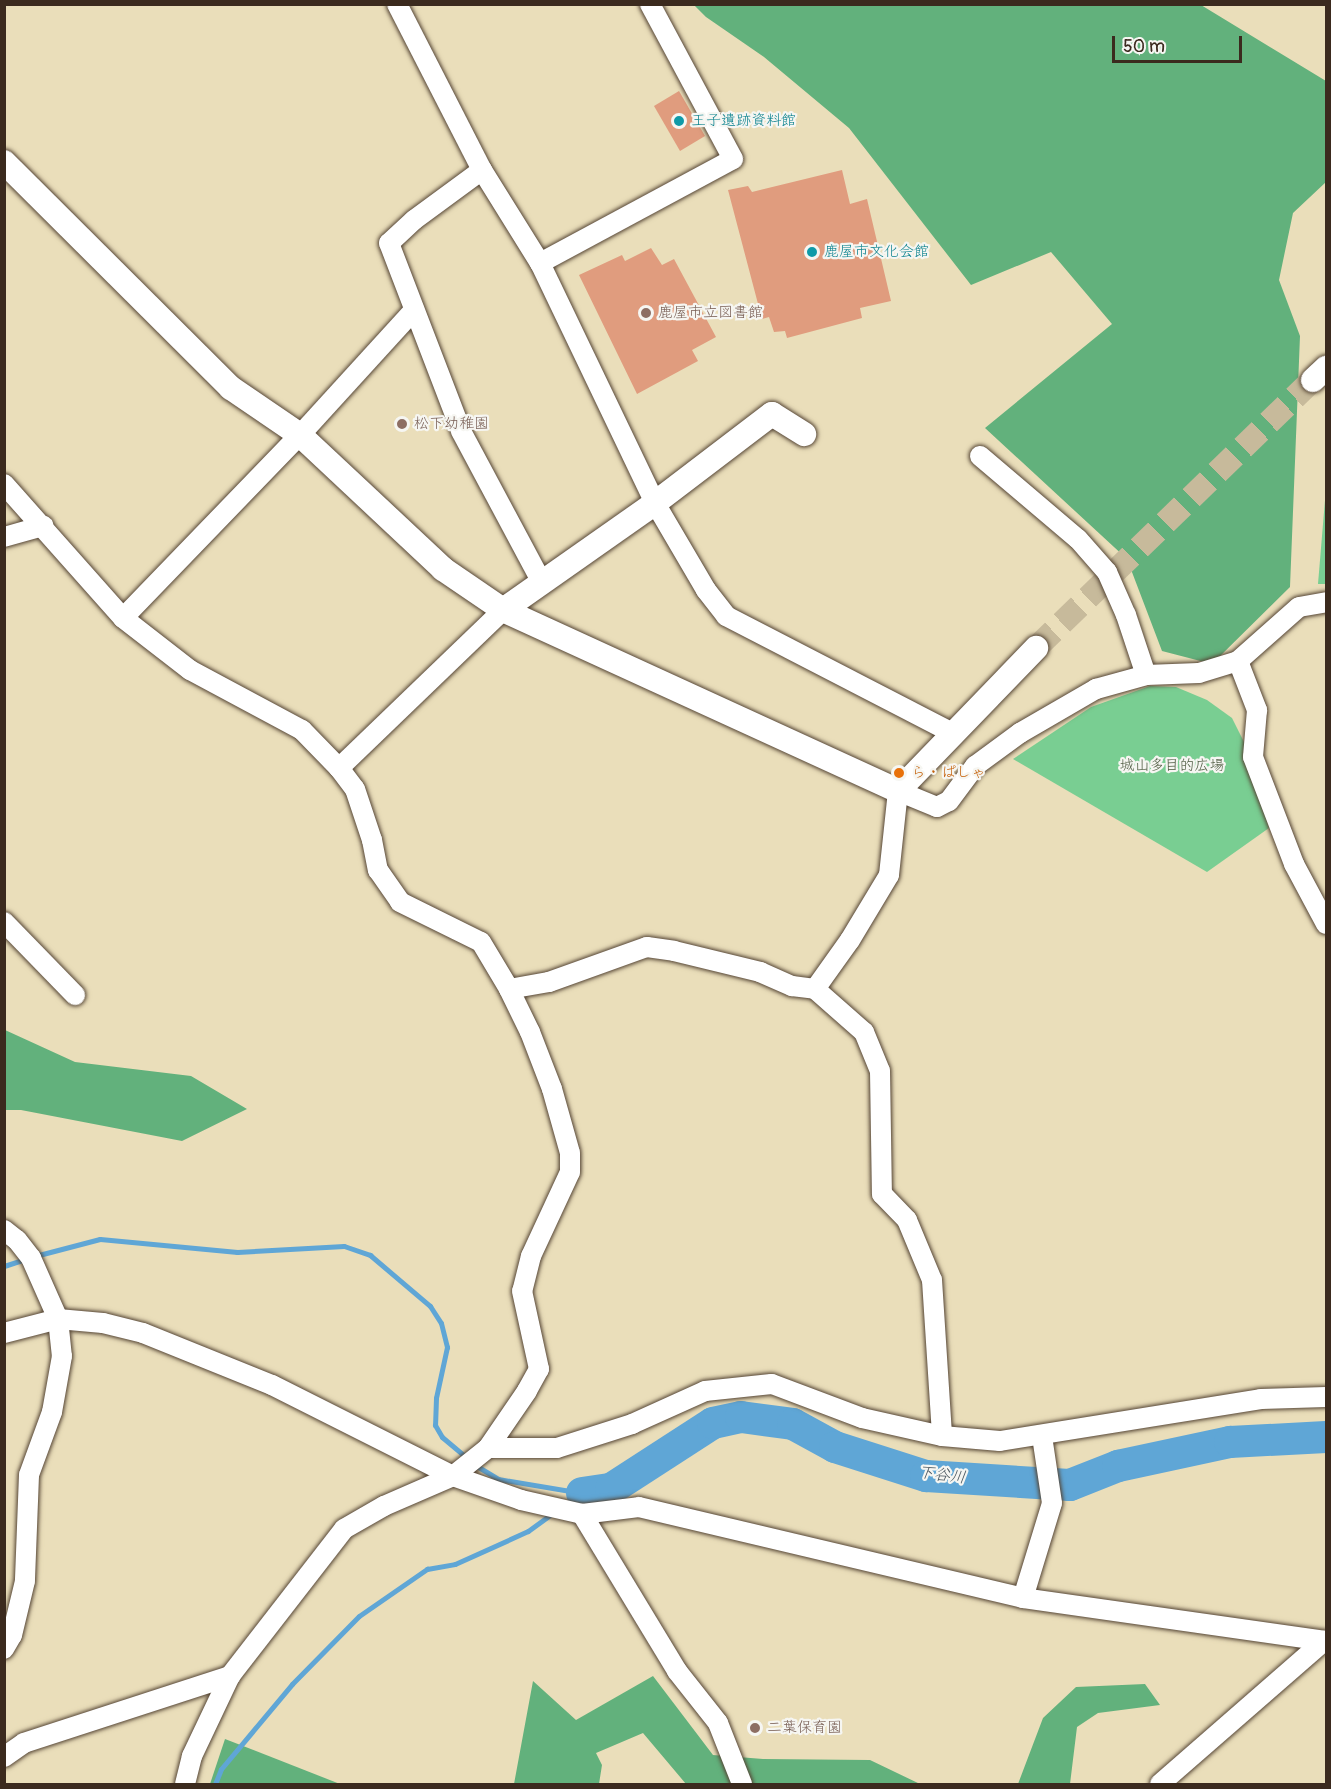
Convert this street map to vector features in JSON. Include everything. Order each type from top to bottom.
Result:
[{"type":"street","points":[[397,4],[482,170],[540,263],[655,503],[706,590],[726,616],[953,733]]},
{"type":"street","points":[[540,263],[733,159],[650,4]]},
{"type":"street","points":[[4,162],[231,388],[300,435],[443,569],[503,610],[936,807],[949,801],[975,766],[1020,734],[1096,689],[1146,675],[1199,673],[1238,661],[1299,607],[1326,602]]},
{"type":"street","points":[[482,170],[414,220],[389,243],[461,431],[542,583]]},
{"type":"street","points":[[123,618],[300,435],[414,310]]},
{"type":"street","points":[[339,768],[503,610],[655,503],[772,414],[804,434]]},
{"type":"street","points":[[980,456],[1078,539],[1107,572],[1126,615],[1146,675]]},
{"type":"street","points":[[4,484],[123,618],[190,670],[302,730],[339,768],[355,789],[372,840],[378,870],[400,902],[481,942],[509,989],[530,1032],[552,1089],[570,1153],[570,1172],[531,1256],[522,1291],[539,1369],[488,1448],[453,1476],[384,1506],[344,1529],[230,1676],[192,1756],[185,1785]]},
{"type":"street","points":[[4,537],[43,526]]},
{"type":"street","points":[[815,989],[850,940],[889,875],[897,791],[1036,648]]},
{"type":"street","points":[[1238,661],[1257,710],[1252,757],[1294,864],[1326,924]]},
{"type":"street","points":[[4,922],[75,995]]},
{"type":"street","points":[[509,989],[549,982],[646,947],[717,961],[760,972],[792,986],[815,989],[864,1032],[880,1071],[882,1194],[907,1220],[932,1280],[942,1436]]},
{"type":"street","points":[[4,1230],[17,1240],[31,1258],[58,1319],[62,1356],[52,1412],[29,1475],[26,1581],[12,1635],[4,1649]]},
{"type":"street","points":[[4,1333],[58,1319],[103,1323],[143,1333],[272,1386],[453,1476],[521,1500],[582,1514],[639,1507],[1023,1598],[1325,1641]]},
{"type":"street","points":[[488,1448],[556,1448],[632,1424],[705,1391],[772,1384],[862,1418],[942,1436],[1000,1441],[1262,1399],[1326,1396]]},
{"type":"street","points":[[1023,1598],[1052,1503],[1042,1436]]},
{"type":"street","points":[[582,1514],[677,1671],[718,1723],[741,1785]]},
{"type":"street","points":[[1160,1785],[1325,1641]]},
{"type":"street","points":[[4,1757],[24,1743],[230,1676]]},
{"type":"green space","points":[[694,5],[1201,5],[1326,81],[1326,182],[1293,213],[1279,280],[1300,336],[1290,587],[1212,664],[1162,651],[1127,559],[985,428],[1112,324],[1051,252],[971,285],[849,128],[764,57],[706,17]]},
{"type":"green space","points":[[1326,488],[1326,584],[1318,584]]},
{"type":"green space","name":"城山多目的広場","points":[[1150,686],[1176,687],[1207,700],[1232,718],[1244,742],[1269,828],[1207,872],[1013,759],[1091,707]]},
{"type":"green space","points":[[5,1030],[75,1062],[191,1076],[247,1109],[182,1141],[21,1110],[5,1110]]},
{"type":"green space","points":[[653,1676],[713,1755],[763,1759],[870,1760],[920,1784],[686,1784],[643,1733],[596,1753],[602,1765],[599,1784],[514,1784],[533,1681],[576,1720]]},
{"type":"green space","points":[[1145,1684],[1160,1705],[1098,1713],[1077,1727],[1070,1784],[1018,1784],[1043,1718],[1076,1687]]},
{"type":"green space","points":[[225,1739],[256,1751],[340,1784],[210,1784]]},
{"type":"building","name":"王子遺跡資料館","points":[[679,91],[705,136],[680,151],[654,106]]},
{"type":"building","name":"鹿屋市文化会館","points":[[842,170],[850,204],[867,199],[891,301],[860,308],[862,318],[787,338],[785,331],[774,332],[769,317],[762,319],[728,190],[748,186],[752,192]]},
{"type":"building","points":[[651,248],[662,265],[674,259],[716,337],[692,350],[698,361],[637,394],[579,275],[622,255],[625,261]]},
{"type":"waterway","points":[[35,1256],[100,1239],[237,1252],[344,1246],[370,1255],[430,1306],[441,1323],[447,1347],[436,1398],[435,1425],[442,1437],[468,1459]]},
{"type":"waterway","points":[[4,1266],[26,1259]]},
{"type":"waterway","name":"下谷川","points":[[582,1493],[611,1489],[713,1423],[741,1417],[793,1424],[835,1447],[926,1476],[1070,1485],[1118,1466],[1230,1442],[1326,1437]]},
{"type":"waterway","points":[[475,1465],[498,1479],[582,1493]]},
{"type":"waterway","points":[[566,1504],[582,1493]]},
{"type":"waterway","points":[[215,1784],[221,1769],[292,1684],[359,1616],[427,1569],[455,1564],[528,1531],[553,1513]]},
{"type":"tunnel","points":[[1036,648],[1313,380]]},
{"type":"place","name":"王子遺跡資料館","points":[[679,121]]},
{"type":"place","name":"鹿屋市文化会館","points":[[812,252]]},
{"type":"place","name":"鹿屋市立図書館","points":[[646,313]]},
{"type":"place","name":"松下幼稚園","points":[[402,424]]},
{"type":"place","name":"ら・ぱしゃ","points":[[899,773]]},
{"type":"place","name":"二葉保育園","points":[[755,1728]]}]
